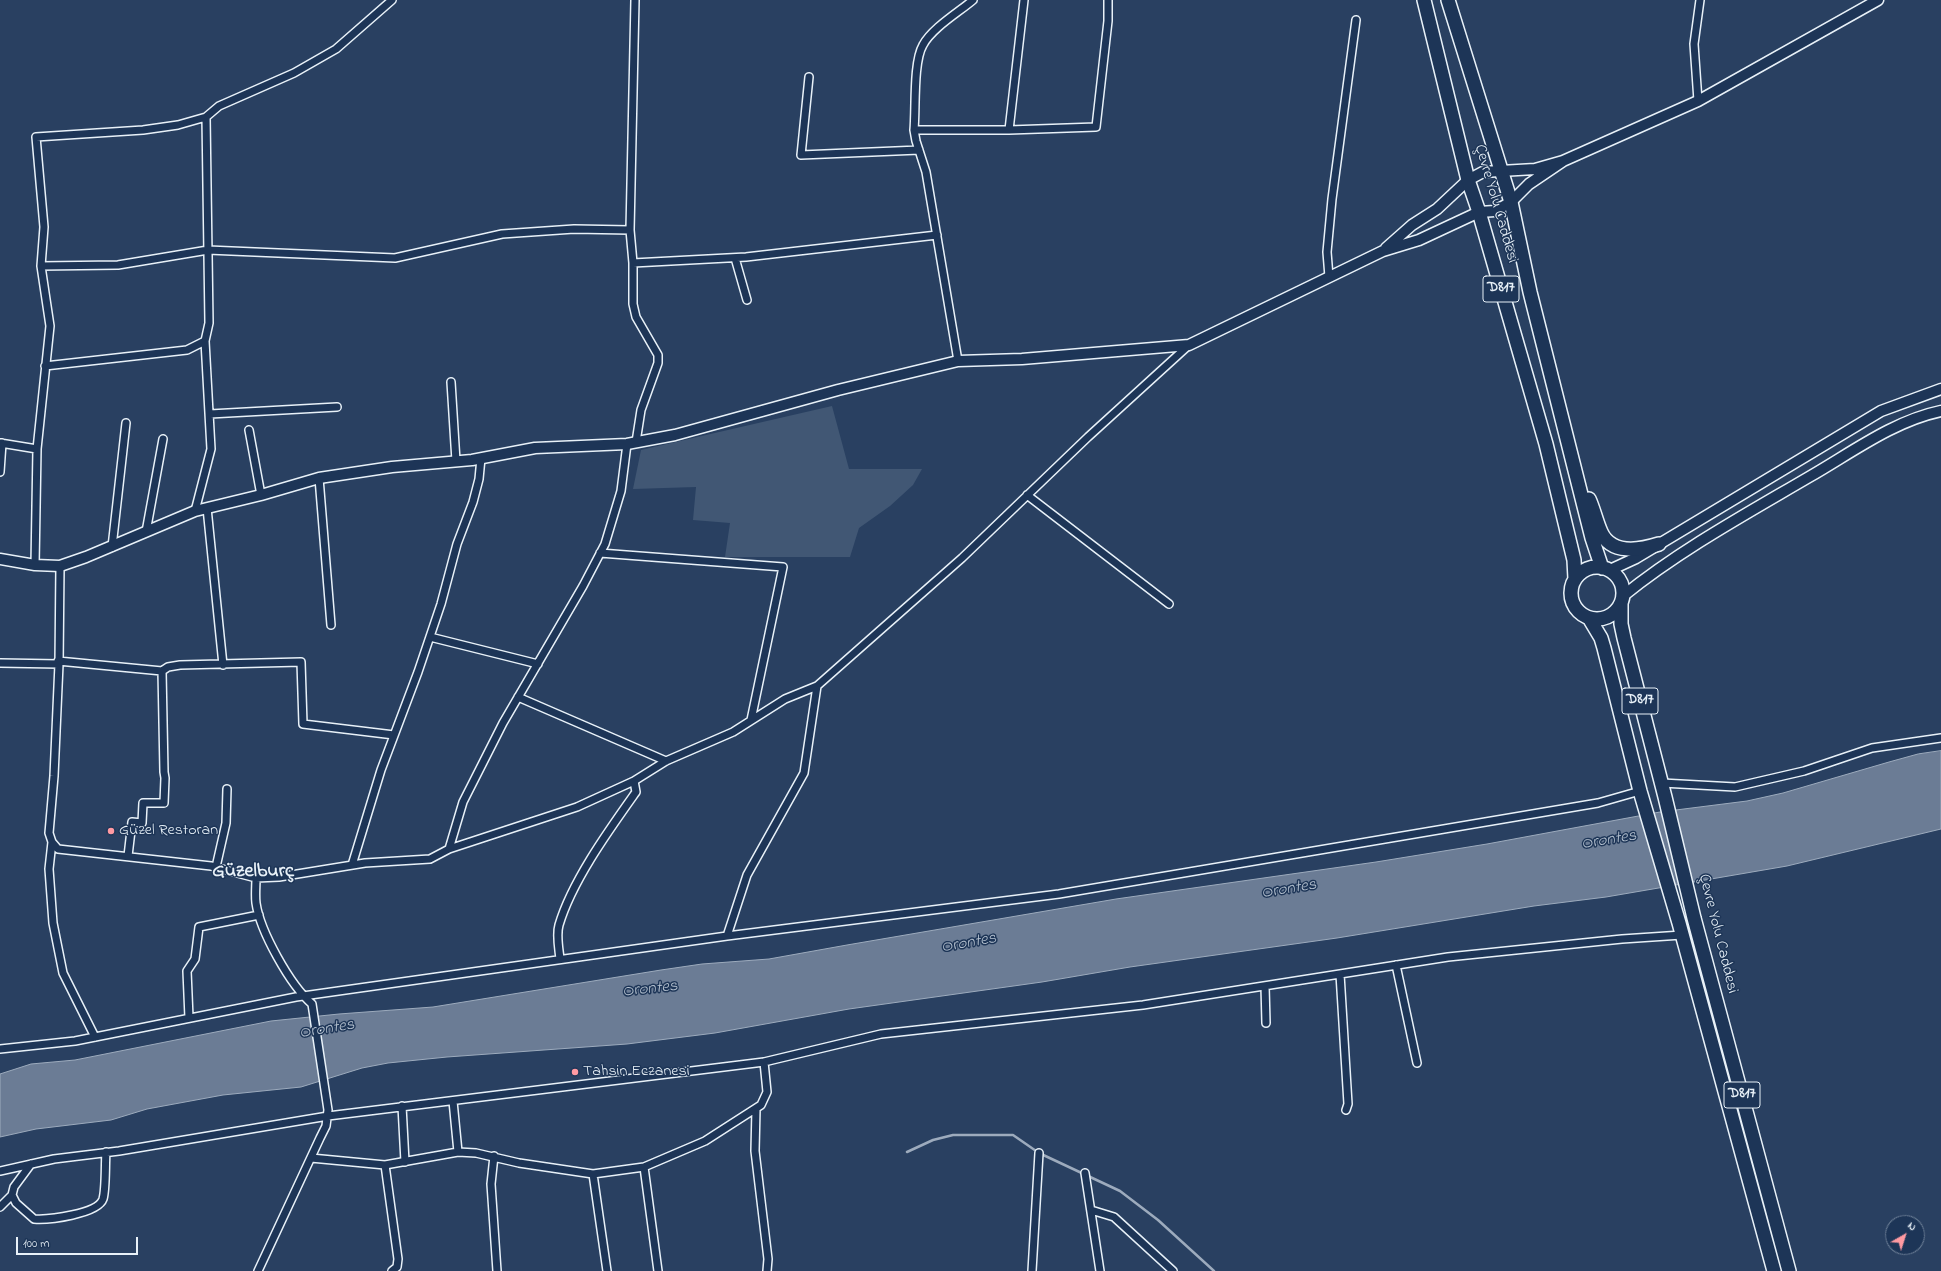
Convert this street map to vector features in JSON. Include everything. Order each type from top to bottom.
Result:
[{"type":"highway","name":"Çevre Yolu Caddesi","points":[[1424,0],[1468,180],[1479,212],[1546,444],[1574,560],[1576,579],[1572,586],[1573,602],[1576,609],[1589,618],[1598,632],[1604,648],[1642,795],[1681,929],[1774,1271]]},
{"type":"highway","name":"Çevre Yolu Caddesi","points":[[1448,0],[1503,170],[1530,292],[1592,538],[1606,569],[1620,581],[1622,600],[1621,624],[1624,638],[1662,783],[1694,918],[1789,1271]]},
{"type":"highway","points":[[1579,488],[1588,498],[1601,533],[1609,542],[1628,550],[1640,550],[1659,544]]},
{"type":"highway","points":[[1576,579],[1587,569],[1606,569]]},
{"type":"highway","points":[[1589,618],[1597,619],[1611,615],[1622,600]]},
{"type":"street","points":[[35,565],[36,449],[50,326],[41,266],[44,227],[36,137],[143,130],[178,125],[206,117],[219,106],[294,73],[336,49],[392,0]]},
{"type":"street","points":[[449,849],[463,802],[503,723],[538,664],[604,544],[621,491],[632,443],[658,363],[658,355],[636,317],[633,304],[633,263],[630,230],[635,0]]},
{"type":"street","points":[[958,361],[926,172],[914,130],[918,61],[923,45],[933,33],[974,0]]},
{"type":"street","points":[[1008,130],[1024,0]]},
{"type":"street","points":[[914,130],[1008,130],[1096,127],[1108,22],[1108,0]]},
{"type":"street","points":[[1698,101],[1694,44],[1700,0]]},
{"type":"street","points":[[1383,251],[1412,225],[1437,209],[1468,180],[1483,172],[1535,169],[1563,161],[1698,101],[1878,0]]},
{"type":"street","points":[[1329,277],[1327,252],[1332,199],[1356,20]]},
{"type":"street","points":[[809,77],[802,155],[919,150]]},
{"type":"street","points":[[195,511],[211,448],[205,341],[209,323],[206,117]]},
{"type":"street","points":[[60,566],[54,776],[49,833],[52,842],[58,849],[216,867],[256,878],[279,877],[352,865],[430,859],[449,849],[577,807],[634,781],[666,761],[734,732],[785,699],[817,686],[962,558],[1088,437],[1189,345],[1383,251],[1418,240],[1479,212],[1495,211],[1511,202],[1529,184],[1563,161]]},
{"type":"street","points":[[41,266],[118,265],[208,250],[395,258],[502,234],[574,230],[630,230]]},
{"type":"street","points":[[633,263],[735,258],[937,235]]},
{"type":"street","points":[[735,258],[747,300]]},
{"type":"street","points":[[45,366],[187,350],[205,341]]},
{"type":"street","points":[[0,559],[35,565],[60,566],[112,547],[195,511],[261,495],[319,478],[392,467],[481,458],[536,448],[632,443],[675,435],[838,390],[958,361],[1022,359],[1189,345]]},
{"type":"street","points":[[451,382],[456,461]]},
{"type":"street","points":[[1606,569],[1659,544],[1881,411],[1920,396],[1941,390]]},
{"type":"street","points":[[210,414],[337,407]]},
{"type":"street","points":[[1622,600],[1644,580],[1700,543],[1867,443],[1902,424],[1941,411]]},
{"type":"street","points":[[112,547],[126,423]]},
{"type":"street","points":[[248,430],[261,495]]},
{"type":"street","points":[[146,532],[163,438]]},
{"type":"street","points":[[0,472],[1,443],[36,449]]},
{"type":"street","points":[[352,865],[382,770],[441,604],[457,544],[473,502],[479,479],[481,458]]},
{"type":"street","points":[[319,478],[331,625]]},
{"type":"street","points":[[1027,495],[1169,604]]},
{"type":"street","points":[[207,508],[223,665]]},
{"type":"street","points":[[600,553],[783,567],[751,720]]},
{"type":"street","points":[[430,637],[538,664]]},
{"type":"street","points":[[0,663],[58,662],[162,671],[168,667],[180,665],[301,662],[303,724],[394,735]]},
{"type":"street","points":[[128,856],[132,822],[142,823],[143,803],[164,804],[165,778],[162,671]]},
{"type":"street","points":[[727,936],[747,875],[804,773],[817,686]]},
{"type":"street","points":[[518,697],[666,761]]},
{"type":"street","points":[[1662,783],[1734,787],[1804,771],[1872,748],[1941,738]]},
{"type":"street","points":[[560,959],[559,926],[576,885],[636,792],[634,781]]},
{"type":"street","points":[[216,867],[226,822],[227,789]]},
{"type":"street","points":[[0,1049],[95,1037],[296,997],[727,936],[1059,894],[1642,795]]},
{"type":"street","points":[[52,842],[49,869],[53,923],[63,973],[95,1037]]},
{"type":"street","points":[[256,878],[256,902],[259,915],[278,956],[291,979],[304,997],[312,1004],[328,1116],[311,1158],[258,1271]]},
{"type":"street","points":[[189,1018],[187,971],[195,959],[199,927],[259,915]]},
{"type":"street","points":[[0,1171],[54,1159],[328,1116],[764,1062],[881,1034],[1143,1005],[1455,956],[1622,939],[1681,929]]},
{"type":"street","points":[[1396,965],[1416,1063]]},
{"type":"street","points":[[1340,974],[1348,1104],[1346,1110]]},
{"type":"street","points":[[1265,986],[1266,1023]]},
{"type":"street","points":[[311,1158],[385,1165],[458,1152],[476,1153],[519,1163],[593,1174],[644,1167],[705,1141],[761,1105],[767,1092],[764,1062]]},
{"type":"street","points":[[453,1101],[458,1152]]},
{"type":"street","points":[[402,1106],[405,1162]]},
{"type":"street","points":[[756,1109],[757,1136],[755,1151],[768,1259],[767,1271]]},
{"type":"street","points":[[12,1195],[16,1203],[34,1219],[51,1220],[98,1206],[103,1199],[106,1152]]},
{"type":"street","points":[[1032,1271],[1039,1153]]},
{"type":"street","points":[[494,1156],[491,1184],[497,1271]]},
{"type":"street","points":[[0,1207],[12,1195],[14,1187],[31,1164]]},
{"type":"street","points":[[385,1165],[398,1259],[396,1268],[392,1271]]},
{"type":"street","points":[[644,1167],[658,1271]]},
{"type":"street","points":[[593,1174],[607,1271]]},
{"type":"street","points":[[1085,1174],[1100,1271]]},
{"type":"street","points":[[1091,1210],[1114,1217],[1173,1271]]},
{"type":"shaded area","points":[[832,406],[849,469],[922,469],[913,485],[890,506],[859,528],[850,557],[725,557],[730,523],[693,520],[696,487],[633,489],[641,450]]},
{"type":"water","name":"Orontes","points":[[1941,751],[1941,829],[1787,866],[1606,897],[1534,906],[1337,938],[849,1009],[715,1033],[627,1044],[447,1057],[388,1063],[362,1068],[301,1087],[223,1095],[147,1109],[111,1120],[36,1129],[0,1137],[0,1074],[31,1064],[75,1060],[271,1021],[433,1007],[702,964],[769,959],[1116,899],[1376,862],[1487,844],[1660,812],[1747,801],[1783,793],[1918,754]]},
{"type":"waterway","points":[[907,1152],[933,1140],[953,1135],[1013,1135],[1039,1153],[1120,1191],[1158,1220],[1214,1271]]},
{"type":"place","name":"Güzel Restoran","points":[[111,831]]},
{"type":"place","name":"Tahsin Eczanesi","points":[[575,1072]]},
{"type":"district","name":"Güzelburç","points":[[253,873]]}]
